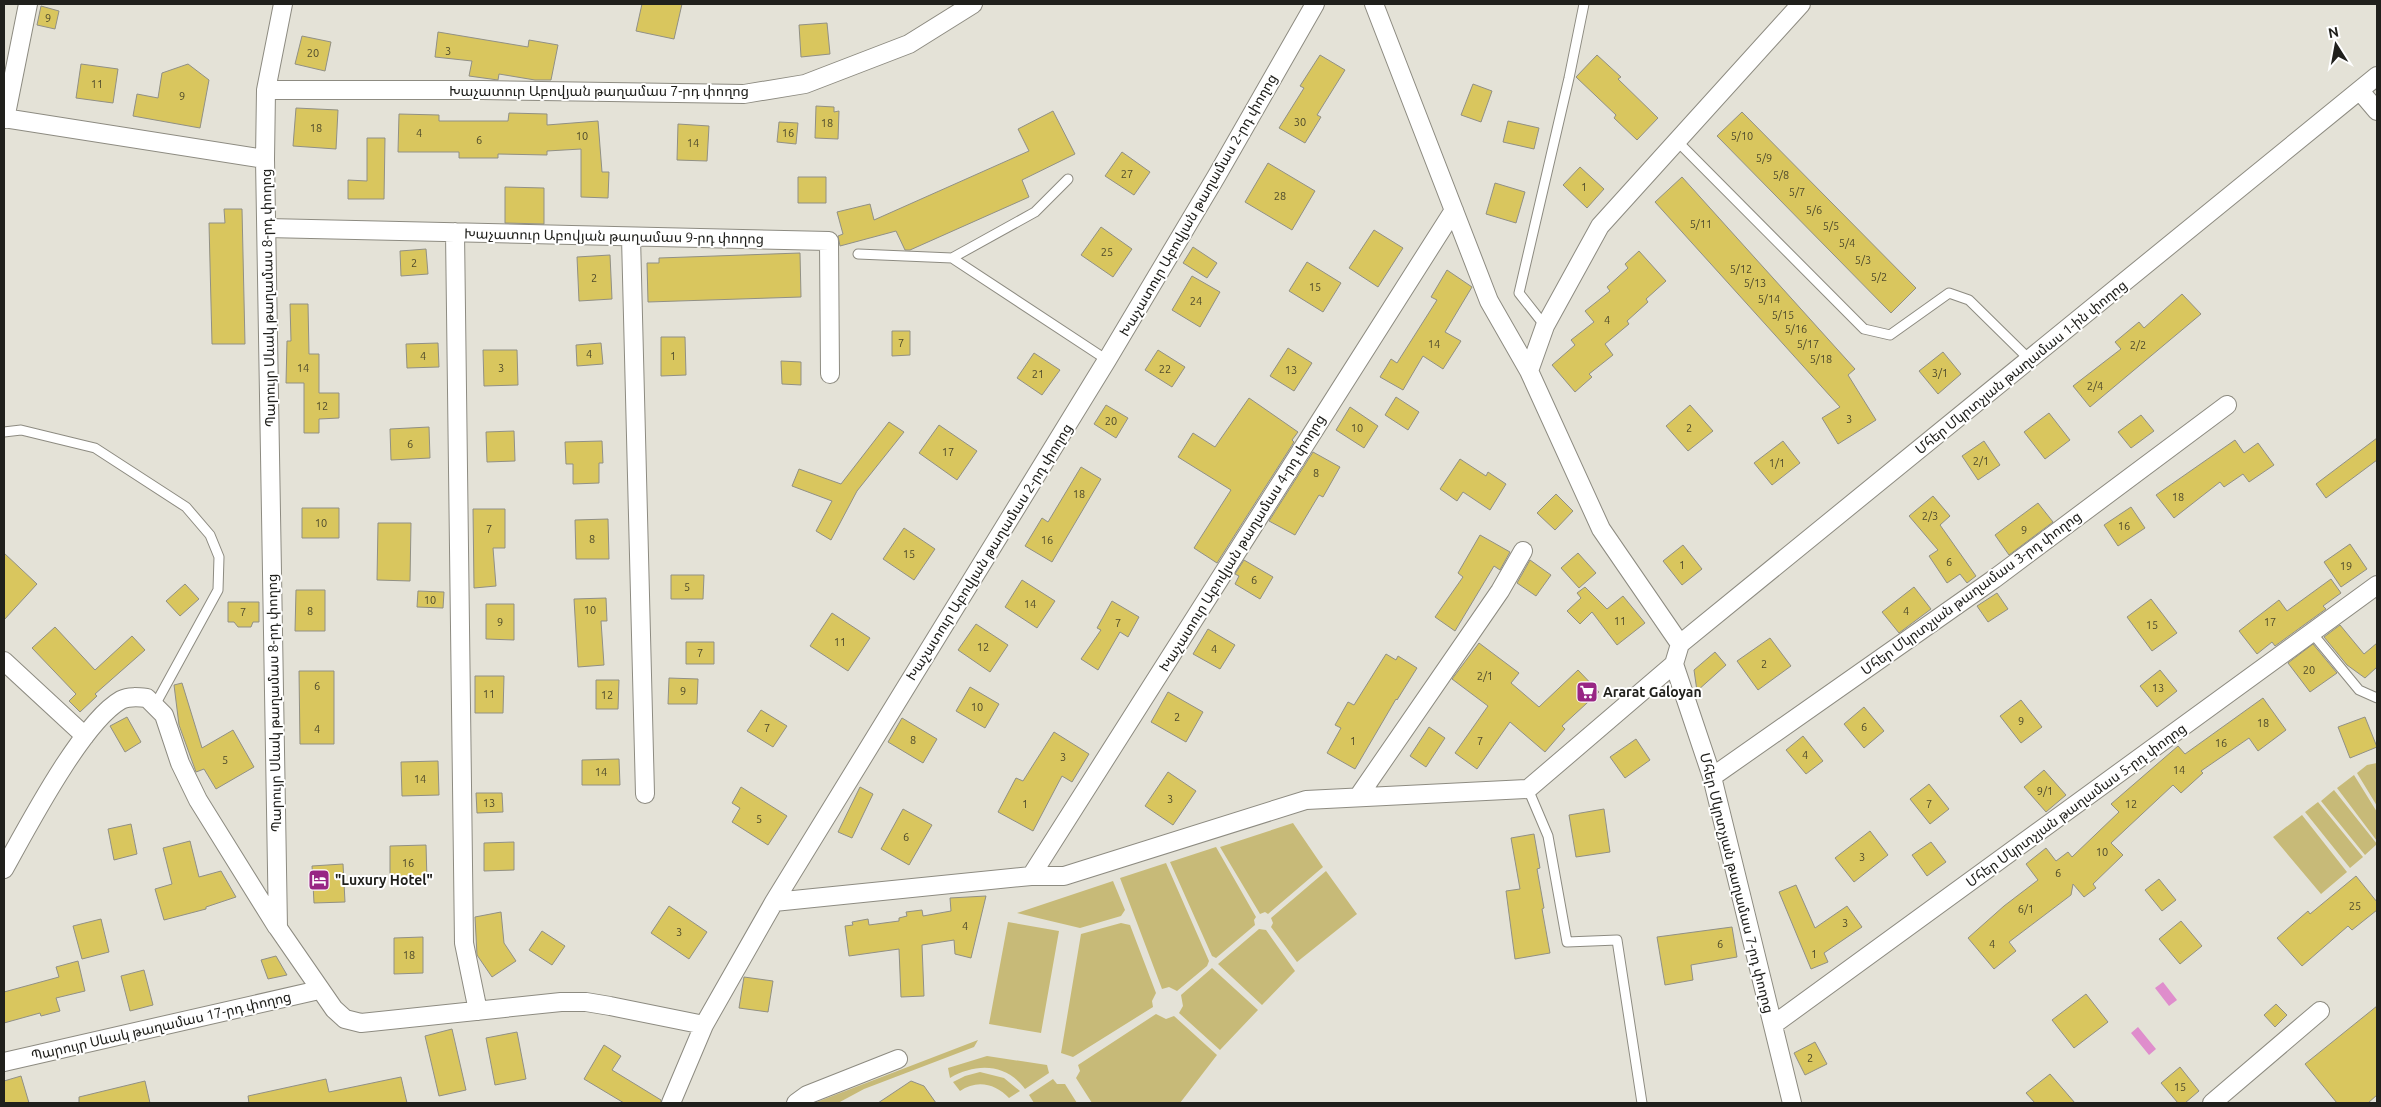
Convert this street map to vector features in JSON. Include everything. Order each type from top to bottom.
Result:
[{"type":"street","points":[[28,4],[4,119],[265,159]]},
{"type":"street","name":"Պարույր Սևակ թաղամաս 8-րդ փողոց","points":[[278,928],[265,159],[266,90],[283,4]]},
{"type":"street","name":"Խաչատուր Աբովյան թաղամաս 7-րդ փողոց","points":[[266,90],[482,90],[744,94],[805,84],[909,44],[973,4]]},
{"type":"street","name":"Խաչատուր Աբովյան թաղամաս 2-րդ փողոց","points":[[671,1103],[704,1025],[774,902],[1107,360],[1216,177],[1315,4]]},
{"type":"street","points":[[774,902],[1031,876],[1064,876],[1306,800],[1528,789],[1674,664],[1680,644],[1601,529],[1529,371],[1488,302],[1374,4]]},
{"type":"street","points":[[1529,371],[1545,326],[1600,226],[1801,4]]},
{"type":"street","name":"Մհեր Մկրտչյան թաղամաս 1-ին փողոց","points":[[1680,644],[2377,76]]},
{"type":"street","points":[[2360,91],[2377,111]]},
{"type":"street","name":"Խաչատուր Աբովյան թաղամաս 4-րդ փողոց","points":[[1031,876],[1454,210]]},
{"type":"street","name":"Խաչատուր Աբովյան թաղամաս 9-րդ փողոց","points":[[267,228],[829,242],[830,374]]},
{"type":"street","points":[[455,232],[464,943],[478,1011]]},
{"type":"street","points":[[631,236],[645,794]]},
{"type":"street","name":"Մհեր Մկրտչյան թաղամաս 3-րդ փողոց","points":[[1712,777],[1994,579],[2227,405]]},
{"type":"street","points":[[1358,797],[1500,591],[1523,551]]},
{"type":"street","name":"Մհեր Մկրտչյան թաղամաս 5-րդ փողոց","points":[[1773,1025],[2377,585]]},
{"type":"street","points":[[4,661],[85,736]]},
{"type":"street","name":"Մհեր Մկրտչյան թաղամաս 7-րդ փողոց","points":[[1674,664],[1712,777],[1792,1103]]},
{"type":"street","points":[[4,870],[34,816],[85,736],[112,706],[123,699],[136,696],[147,698],[164,716],[180,763],[198,800],[319,990],[345,1019],[361,1023],[561,1002],[586,1002],[704,1025]]},
{"type":"street","name":"Պարույր Սևակ թաղամաս 17-րդ փողոց","points":[[4,1062],[319,990]]},
{"type":"street","points":[[2212,1103],[2320,1011]]},
{"type":"street","points":[[796,1103],[807,1095],[898,1059]]},
{"type":"lane","points":[[1545,326],[1519,292],[1569,78],[1584,4]]},
{"type":"lane","points":[[1677,141],[1864,329],[1890,334],[1949,293],[1969,300],[2030,360]]},
{"type":"lane","points":[[952,258],[1035,212],[1068,179]]},
{"type":"lane","points":[[858,254],[952,258],[1107,360]]},
{"type":"lane","points":[[4,432],[21,430],[95,448],[186,507],[210,534],[220,557],[218,590],[155,705]]},
{"type":"lane","points":[[2312,634],[2359,690],[2377,698]]},
{"type":"lane","points":[[1528,789],[1548,836],[1566,942],[1617,940],[1642,1103]]},
{"type":"shaded area","points":[[2377,763],[2377,806],[2357,773],[2367,765]]},
{"type":"shaded area","points":[[2354,775],[2377,812],[2377,841],[2337,788]]},
{"type":"shaded area","points":[[2334,790],[2377,844],[2365,855],[2321,801]]},
{"type":"shaded area","points":[[2318,802],[2363,857],[2350,868],[2305,812]]},
{"type":"shaded area","points":[[2302,815],[2347,872],[2321,894],[2273,837]]},
{"type":"shaded area","points":[[1293,823],[1323,867],[1268,914],[1265,912],[1260,914],[1220,847]]},
{"type":"shaded area","points":[[1216,847],[1256,917],[1254,920],[1255,925],[1216,958],[1212,956],[1170,862]]},
{"type":"shaded area","points":[[1166,863],[1209,961],[1207,966],[1177,991],[1169,987],[1162,989],[1120,878]]},
{"type":"shaded area","points":[[1326,871],[1357,914],[1297,962],[1271,927],[1273,923],[1271,918]]},
{"type":"shaded area","points":[[1113,881],[1125,910],[1121,916],[1080,928],[1017,913]]},
{"type":"shaded area","points":[[1008,922],[1059,931],[1041,1033],[989,1024]]},
{"type":"shaded area","points":[[1121,923],[1130,925],[1156,993],[1152,1001],[1153,1007],[1073,1057],[1061,1053],[1081,934]]},
{"type":"shaded area","points":[[1259,929],[1266,930],[1295,971],[1262,1005],[1218,964]]},
{"type":"shaded area","points":[[1212,968],[1258,1010],[1220,1050],[1179,1013],[1183,1006],[1181,995]]},
{"type":"shaded area","points":[[2163,982],[2177,1000],[2169,1006],[2155,988]]},
{"type":"shaded area","points":[[1156,1014],[1166,1019],[1174,1016],[1217,1055],[1180,1103],[1092,1103],[1076,1078],[1080,1071],[1078,1065]]},
{"type":"shaded area","points":[[2138,1027],[2156,1049],[2149,1055],[2131,1033]]},
{"type":"shaded area","points":[[978,1040],[974,1047],[864,1089],[838,1103],[814,1103]]},
{"type":"shaded area","points":[[987,1056],[1047,1065],[1049,1073],[1025,1089],[1009,1074],[990,1068],[970,1070],[950,1078],[948,1068]]},
{"type":"shaded area","points":[[980,1072],[1004,1078],[1020,1091],[1009,1098],[992,1086],[973,1085],[960,1091],[953,1082]]},
{"type":"shaded area","points":[[1053,1079],[1057,1084],[1065,1084],[1077,1103],[1034,1103],[1029,1095]]},
{"type":"building","points":[[642,4],[682,4],[674,39],[636,31]]},
{"type":"building","points":[[41,6],[59,11],[55,29],[37,25]]},
{"type":"building","points":[[827,23],[830,54],[801,57],[799,25]]},
{"type":"building","points":[[438,32],[528,47],[529,40],[558,45],[551,80],[535,80],[499,74],[498,80],[469,76],[472,61],[435,57]]},
{"type":"building","points":[[302,36],[331,42],[325,71],[295,64]]},
{"type":"building","points":[[1320,55],[1345,70],[1317,115],[1321,117],[1305,143],[1279,128],[1304,88],[1300,86]]},
{"type":"building","points":[[1597,55],[1621,77],[1618,79],[1658,118],[1637,140],[1614,118],[1616,115],[1576,77]]},
{"type":"building","points":[[81,64],[118,69],[113,103],[76,98]]},
{"type":"building","points":[[188,64],[209,80],[200,128],[133,116],[137,94],[158,98],[162,73]]},
{"type":"building","points":[[1473,84],[1492,91],[1481,122],[1461,115]]},
{"type":"building","points":[[816,106],[834,107],[834,112],[839,111],[838,139],[815,138]]},
{"type":"building","points":[[296,108],[338,110],[336,149],[293,146]]},
{"type":"building","points":[[1053,111],[1075,154],[1022,180],[1029,197],[910,250],[905,250],[896,231],[840,246],[838,236],[843,234],[837,212],[870,204],[874,220],[1029,151],[1018,129]]},
{"type":"building","points":[[1742,112],[1916,288],[1891,313],[1717,136]]},
{"type":"building","points":[[509,113],[547,114],[547,125],[598,121],[602,172],[609,172],[608,198],[581,197],[581,149],[547,151],[547,155],[498,154],[498,158],[459,158],[459,152],[398,152],[399,114],[439,115],[439,121],[508,121]]},
{"type":"building","points":[[1508,121],[1539,128],[1534,149],[1503,142]]},
{"type":"building","points":[[779,122],[798,123],[796,144],[777,142]]},
{"type":"building","points":[[678,124],[709,126],[707,161],[677,160]]},
{"type":"building","points":[[367,138],[385,138],[384,199],[348,199],[348,180],[367,181]]},
{"type":"building","points":[[1122,152],[1150,172],[1134,195],[1105,176]]},
{"type":"building","points":[[1268,163],[1315,191],[1292,230],[1245,202]]},
{"type":"building","points":[[1580,167],[1604,189],[1587,208],[1563,185]]},
{"type":"building","points":[[798,177],[826,177],[826,203],[798,203]]},
{"type":"building","points":[[1682,177],[1855,369],[1848,375],[1876,420],[1838,444],[1822,418],[1840,407],[1655,202]]},
{"type":"building","points":[[1495,183],[1525,192],[1516,223],[1486,214]]},
{"type":"building","points":[[505,187],[544,188],[544,224],[505,223]]},
{"type":"building","points":[[224,209],[242,209],[245,344],[212,344],[209,223],[225,223]]},
{"type":"building","points":[[1101,227],[1132,249],[1113,277],[1081,255]]},
{"type":"building","points":[[1374,230],[1403,248],[1378,287],[1349,268]]},
{"type":"building","points":[[1193,247],[1217,263],[1207,278],[1183,263]]},
{"type":"building","points":[[426,249],[428,274],[401,276],[400,251]]},
{"type":"building","points":[[1639,251],[1666,281],[1646,299],[1648,302],[1627,321],[1629,324],[1605,344],[1613,355],[1589,374],[1592,377],[1575,392],[1552,365],[1575,345],[1571,340],[1594,322],[1585,311],[1610,291],[1607,287],[1628,268],[1625,264]]},
{"type":"building","points":[[800,253],[801,297],[648,302],[647,263],[659,263],[659,258]]},
{"type":"building","points":[[610,255],[612,299],[579,301],[577,257]]},
{"type":"building","points":[[1307,262],[1341,283],[1323,312],[1289,291]]},
{"type":"building","points":[[1447,270],[1472,287],[1445,332],[1461,341],[1443,369],[1423,356],[1403,390],[1380,377],[1391,359],[1397,363],[1437,300],[1431,297]]},
{"type":"building","points":[[1192,276],[1220,292],[1200,327],[1172,310]]},
{"type":"building","points":[[2182,294],[2201,314],[2090,407],[2073,386],[2121,349],[2115,342],[2139,322],[2144,328]]},
{"type":"building","points":[[290,304],[308,304],[309,354],[319,354],[319,393],[339,393],[339,418],[319,419],[319,433],[304,433],[304,383],[286,383],[287,341],[291,341]]},
{"type":"building","points":[[892,331],[910,331],[910,355],[892,356]]},
{"type":"building","points":[[661,337],[685,337],[686,375],[661,376]]},
{"type":"building","points":[[438,343],[439,367],[407,368],[406,344]]},
{"type":"building","points":[[601,343],[603,364],[577,366],[576,345]]},
{"type":"building","points":[[1288,348],[1312,363],[1294,391],[1270,376]]},
{"type":"building","points":[[483,350],[517,350],[518,385],[484,386]]},
{"type":"building","points":[[1158,350],[1185,367],[1172,387],[1145,370]]},
{"type":"building","points":[[1943,352],[1961,374],[1938,394],[1919,371]]},
{"type":"building","points":[[1034,353],[1060,370],[1042,395],[1017,378]]},
{"type":"building","points":[[781,361],[801,362],[801,385],[782,384]]},
{"type":"building","points":[[1396,397],[1419,412],[1408,430],[1385,415]]},
{"type":"building","points":[[1249,398],[1298,432],[1292,440],[1294,442],[1217,563],[1194,548],[1231,490],[1178,457],[1193,433],[1215,447]]},
{"type":"building","points":[[1106,405],[1128,418],[1116,438],[1094,424]]},
{"type":"building","points":[[1690,405],[1713,431],[1688,451],[1666,426]]},
{"type":"building","points":[[1350,407],[1378,426],[1364,448],[1336,430]]},
{"type":"building","points":[[2049,413],[2070,440],[2045,459],[2024,432]]},
{"type":"building","points":[[2141,415],[2154,431],[2131,448],[2118,432]]},
{"type":"building","points":[[889,422],[904,432],[857,491],[831,540],[816,531],[832,501],[792,486],[799,469],[841,484]]},
{"type":"building","points":[[939,425],[977,451],[957,480],[919,453]]},
{"type":"building","points":[[429,427],[430,458],[391,460],[390,429]]},
{"type":"building","points":[[514,431],[515,461],[487,462],[486,432]]},
{"type":"building","points":[[2377,438],[2377,460],[2326,498],[2316,484]]},
{"type":"building","points":[[2235,440],[2244,453],[2258,443],[2274,465],[2249,482],[2243,474],[2224,487],[2220,482],[2174,518],[2156,495]]},
{"type":"building","points":[[602,441],[603,463],[599,463],[599,483],[573,484],[573,464],[566,464],[565,442]]},
{"type":"building","points":[[1783,441],[1800,463],[1772,485],[1754,463]]},
{"type":"building","points":[[1984,441],[2000,465],[1978,480],[1962,456]]},
{"type":"building","points":[[1313,452],[1340,467],[1323,497],[1319,495],[1295,535],[1269,521]]},
{"type":"building","points":[[1460,459],[1486,476],[1488,472],[1506,484],[1490,510],[1463,492],[1457,501],[1440,489]]},
{"type":"building","points":[[1081,467],[1101,479],[1052,562],[1025,546],[1042,518],[1048,522]]},
{"type":"building","points":[[1556,494],[1573,511],[1555,530],[1537,513]]},
{"type":"building","points":[[1933,496],[1950,516],[1940,525],[1976,576],[1967,583],[1960,574],[1947,583],[1929,556],[1938,550],[1909,516]]},
{"type":"building","points":[[2038,503],[2053,522],[2009,555],[1995,535]]},
{"type":"building","points":[[2131,507],[2145,528],[2118,546],[2104,525]]},
{"type":"building","points":[[302,508],[339,508],[339,538],[302,538]]},
{"type":"building","points":[[473,509],[505,509],[505,548],[493,548],[496,586],[474,588]]},
{"type":"building","points":[[608,519],[609,559],[576,559],[575,520]]},
{"type":"building","points":[[378,523],[411,523],[410,581],[377,580]]},
{"type":"building","points":[[904,528],[935,549],[914,580],[883,559]]},
{"type":"building","points":[[1480,535],[1510,552],[1500,570],[1494,566],[1455,631],[1435,617],[1463,577],[1458,573]]},
{"type":"building","points":[[2350,544],[2367,569],[2341,587],[2324,562]]},
{"type":"building","points":[[1683,545],[1702,569],[1682,585],[1663,561]]},
{"type":"building","points":[[4,553],[37,584],[4,620]]},
{"type":"building","points":[[1578,553],[1596,573],[1579,588],[1561,568]]},
{"type":"building","points":[[1244,560],[1273,577],[1260,599],[1235,584],[1239,576],[1235,574]]},
{"type":"building","points":[[1530,560],[1551,575],[1536,596],[1517,583]]},
{"type":"building","points":[[671,575],[704,575],[703,599],[671,599]]},
{"type":"building","points":[[2331,579],[2341,593],[2323,606],[2326,609],[2275,646],[2272,642],[2257,654],[2239,631],[2279,600],[2287,611]]},
{"type":"building","points":[[1022,580],[1055,601],[1037,628],[1005,607]]},
{"type":"building","points":[[185,584],[199,599],[180,616],[166,601]]},
{"type":"building","points":[[1585,587],[1607,609],[1623,596],[1645,623],[1617,645],[1592,612],[1580,624],[1567,611],[1581,598],[1577,593]]},
{"type":"building","points":[[1914,587],[1931,609],[1899,633],[1882,612]]},
{"type":"building","points":[[296,590],[325,590],[325,631],[295,631]]},
{"type":"building","points":[[418,591],[444,592],[443,608],[417,607]]},
{"type":"building","points":[[1997,593],[2008,609],[1988,622],[1977,606]]},
{"type":"building","points":[[606,598],[607,621],[601,621],[604,665],[578,667],[574,599]]},
{"type":"building","points":[[2151,599],[2177,633],[2152,651],[2127,617]]},
{"type":"building","points":[[1112,601],[1139,617],[1128,637],[1120,632],[1098,670],[1081,659],[1101,630],[1097,628]]},
{"type":"building","points":[[228,602],[259,602],[259,622],[253,622],[251,627],[238,627],[234,622],[228,622]]},
{"type":"building","points":[[486,604],[514,604],[514,640],[486,639]]},
{"type":"building","points":[[832,613],[870,638],[848,671],[810,646]]},
{"type":"building","points":[[976,624],[1008,645],[990,672],[958,650]]},
{"type":"building","points":[[2340,625],[2364,654],[2377,643],[2377,667],[2365,678],[2347,665],[2324,637]]},
{"type":"building","points":[[55,627],[95,670],[132,636],[145,650],[95,694],[97,696],[80,712],[69,701],[76,694],[32,648]]},
{"type":"building","points":[[1208,629],[1235,645],[1220,669],[1193,654]]},
{"type":"building","points":[[1770,638],[1791,666],[1758,690],[1737,661]]},
{"type":"building","points":[[686,642],[714,642],[714,664],[686,664]]},
{"type":"building","points":[[1479,643],[1519,673],[1511,683],[1539,707],[1578,670],[1599,692],[1562,726],[1565,729],[1545,752],[1510,722],[1477,769],[1455,753],[1488,706],[1452,679]]},
{"type":"building","points":[[2313,644],[2337,673],[2310,692],[2288,663]]},
{"type":"building","points":[[1715,652],[1726,665],[1697,691],[1694,670]]},
{"type":"building","points":[[1386,654],[1396,660],[1398,656],[1417,668],[1396,699],[1355,769],[1327,753],[1341,728],[1335,725],[1348,702],[1354,705]]},
{"type":"building","points":[[2160,670],[2177,691],[2157,707],[2140,686]]},
{"type":"building","points":[[299,671],[334,671],[334,744],[300,744]]},
{"type":"building","points":[[475,676],[504,676],[503,713],[475,713]]},
{"type":"building","points":[[669,678],[698,679],[697,704],[668,704]]},
{"type":"building","points":[[596,680],[619,680],[618,709],[596,709]]},
{"type":"building","points":[[182,683],[202,748],[233,730],[254,767],[216,789],[204,769],[196,772],[179,725],[174,685]]},
{"type":"building","points":[[970,687],[999,704],[985,728],[956,711]]},
{"type":"building","points":[[1168,692],[1203,712],[1186,742],[1151,722]]},
{"type":"building","points":[[2263,698],[2286,730],[2258,751],[2249,738],[2201,771],[2203,773],[2181,793],[2173,785],[2111,843],[2123,855],[2093,884],[2096,888],[2084,897],[2073,884],[2071,895],[2009,942],[2016,951],[1994,969],[1968,938],[2004,906],[2038,880],[2026,864],[2046,848],[2056,861],[2068,852],[2072,857],[2119,812],[2111,804],[2178,746],[2185,754]]},
{"type":"building","points":[[2021,700],[2042,727],[2021,743],[2000,716]]},
{"type":"building","points":[[1864,707],[1884,731],[1864,748],[1844,724]]},
{"type":"building","points":[[761,710],[787,726],[773,747],[747,731]]},
{"type":"building","points":[[127,717],[141,742],[125,752],[110,726]]},
{"type":"building","points":[[2365,717],[2377,747],[2350,758],[2338,727]]},
{"type":"building","points":[[902,718],[937,739],[923,763],[888,742]]},
{"type":"building","points":[[1429,727],[1445,738],[1426,767],[1410,756]]},
{"type":"building","points":[[1054,732],[1089,754],[1072,782],[1062,776],[1033,831],[998,812],[1016,778],[1023,781]]},
{"type":"building","points":[[1803,736],[1823,761],[1806,774],[1786,750]]},
{"type":"building","points":[[1636,739],[1650,760],[1625,778],[1610,757]]},
{"type":"building","points":[[619,759],[620,785],[582,785],[582,760]]},
{"type":"building","points":[[438,761],[439,795],[402,796],[401,762]]},
{"type":"building","points":[[2044,770],[2066,795],[2046,812],[2024,787]]},
{"type":"building","points":[[1168,772],[1196,791],[1173,825],[1145,806]]},
{"type":"building","points":[[1929,784],[1949,809],[1930,824],[1910,799]]},
{"type":"building","points":[[741,787],[787,816],[768,845],[732,822],[740,808],[732,803]]},
{"type":"building","points":[[860,787],[873,794],[852,838],[838,832]]},
{"type":"building","points":[[476,793],[502,793],[503,812],[477,813]]},
{"type":"building","points":[[903,809],[932,825],[909,865],[881,849]]},
{"type":"building","points":[[1604,809],[1610,852],[1576,857],[1569,815]]},
{"type":"building","points":[[131,824],[137,854],[114,860],[108,829]]},
{"type":"building","points":[[1870,831],[1888,855],[1854,882],[1835,858]]},
{"type":"building","points":[[1534,834],[1540,868],[1537,869],[1544,908],[1542,909],[1550,953],[1515,959],[1506,891],[1520,889],[1511,838]]},
{"type":"building","points":[[190,841],[199,877],[221,871],[236,897],[206,907],[206,909],[164,920],[155,889],[172,884],[163,848]]},
{"type":"building","points":[[514,842],[514,870],[484,871],[484,843]]},
{"type":"building","points":[[1931,842],[1946,862],[1927,876],[1912,855]]},
{"type":"building","points":[[426,845],[427,880],[390,881],[390,846]]},
{"type":"building","points":[[343,864],[345,902],[314,903],[312,866]]},
{"type":"building","points":[[2356,876],[2377,902],[2377,910],[2352,930],[2348,926],[2302,966],[2277,938],[2308,911],[2310,914]]},
{"type":"building","points":[[2159,879],[2176,900],[2162,911],[2145,890]]},
{"type":"building","points":[[1796,885],[1815,928],[1847,906],[1862,927],[1824,953],[1828,962],[1811,969],[1779,892]]},
{"type":"building","points":[[986,896],[971,958],[955,954],[954,940],[922,945],[924,996],[901,997],[899,949],[849,956],[845,926],[853,925],[852,922],[868,919],[869,925],[899,921],[899,918],[907,916],[906,912],[922,910],[923,916],[951,911],[950,898]]},
{"type":"building","points":[[669,906],[707,932],[689,959],[651,933]]},
{"type":"building","points":[[501,912],[504,943],[516,961],[492,977],[477,955],[475,917]]},
{"type":"building","points":[[101,919],[109,952],[82,959],[73,926]]},
{"type":"building","points":[[2181,921],[2202,946],[2180,964],[2159,939]]},
{"type":"building","points":[[1732,927],[1737,957],[1691,965],[1693,980],[1665,985],[1657,937]]},
{"type":"building","points":[[542,931],[565,946],[552,965],[529,950]]},
{"type":"building","points":[[423,937],[423,973],[394,974],[394,938]]},
{"type":"building","points":[[276,956],[287,975],[268,979],[261,960]]},
{"type":"building","points":[[78,961],[85,991],[56,998],[60,1011],[41,1016],[40,1013],[4,1023],[4,992],[59,977],[56,967]]},
{"type":"building","points":[[144,970],[153,1005],[130,1011],[121,976]]},
{"type":"building","points":[[744,977],[773,981],[768,1012],[739,1008]]},
{"type":"building","points":[[2086,994],[2108,1022],[2074,1048],[2052,1020]]},
{"type":"building","points":[[2276,1004],[2287,1015],[2275,1027],[2264,1015]]},
{"type":"building","points":[[2377,1006],[2377,1095],[2368,1103],[2337,1103],[2305,1064]]},
{"type":"building","points":[[452,1029],[466,1090],[439,1096],[425,1036]]},
{"type":"building","points":[[517,1032],[526,1079],[495,1085],[486,1038]]},
{"type":"building","points":[[1815,1042],[1827,1064],[1805,1075],[1794,1053]]},
{"type":"building","points":[[604,1045],[621,1056],[612,1070],[661,1100],[661,1103],[624,1103],[584,1079]]},
{"type":"building","points":[[2180,1067],[2199,1091],[2185,1103],[2178,1103],[2161,1083]]},
{"type":"building","points":[[2050,1074],[2075,1103],[2035,1103],[2026,1093]]},
{"type":"building","points":[[21,1076],[29,1103],[4,1103],[4,1081]]},
{"type":"building","points":[[401,1077],[407,1103],[249,1103],[248,1096],[326,1079],[329,1092]]},
{"type":"building","points":[[145,1081],[150,1103],[79,1103],[79,1097]]},
{"type":"building","points":[[911,1081],[924,1086],[936,1103],[878,1103]]},
{"type":"place","name":"Ararat Galoyan","points":[[1587,692]]},
{"type":"place","name":"\"Luxury Hotel\"","points":[[319,880]]}]
